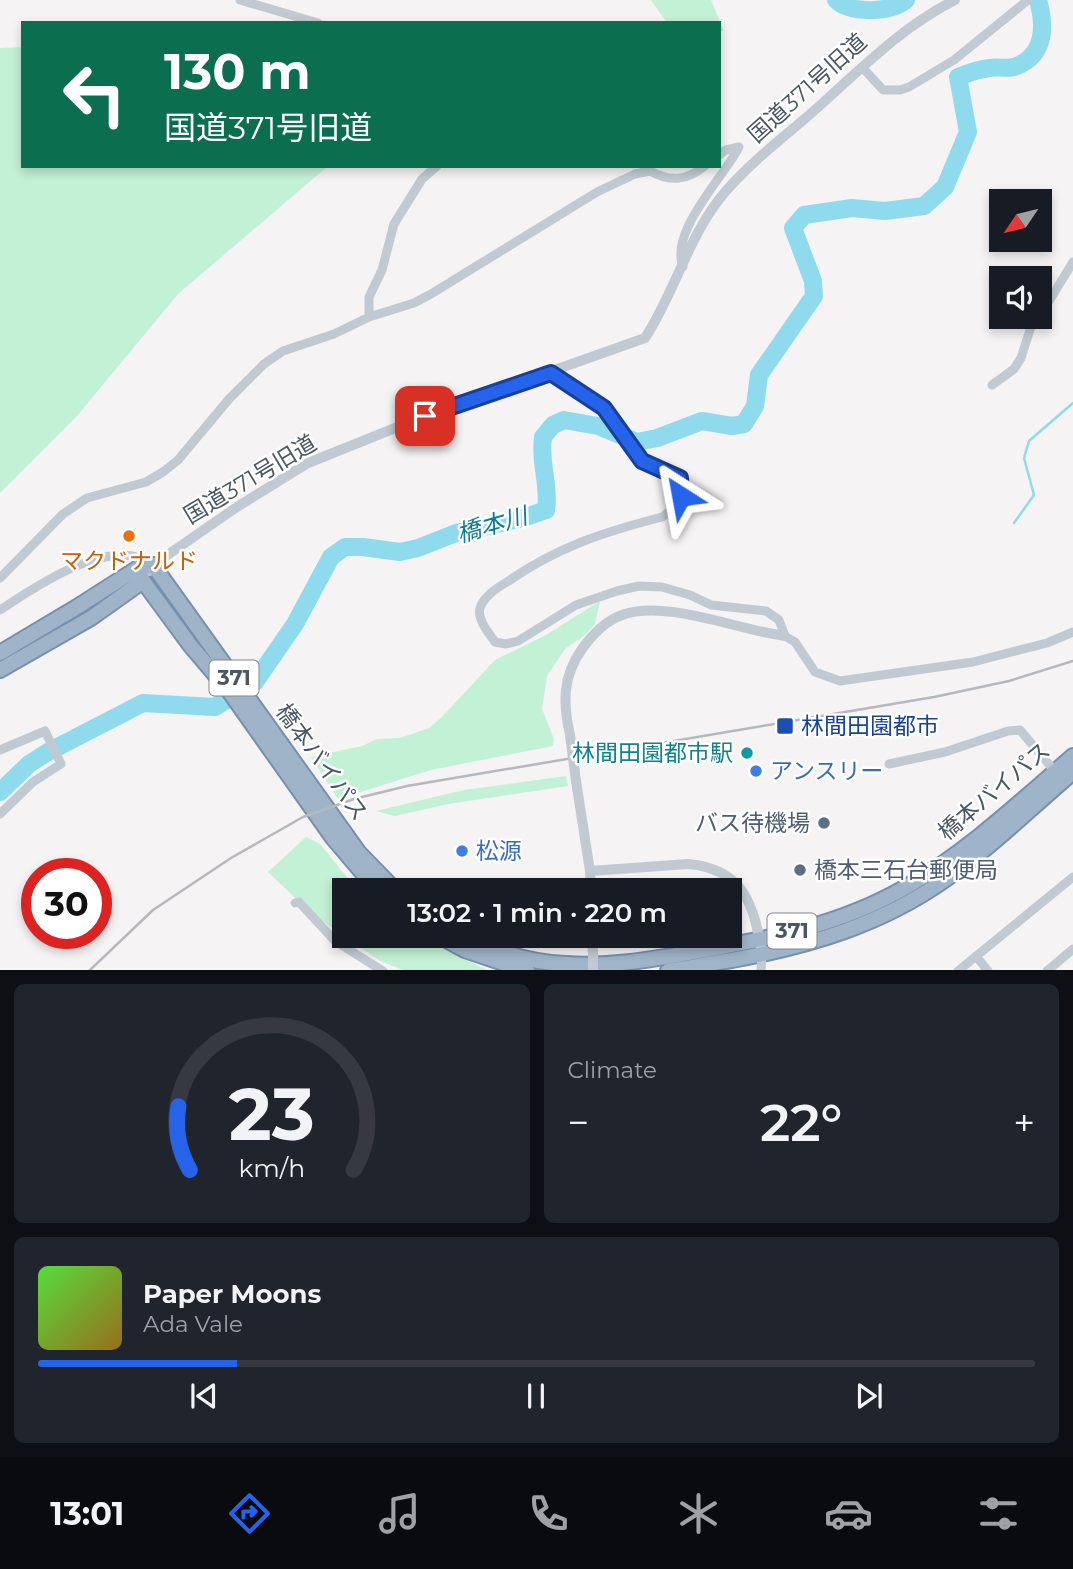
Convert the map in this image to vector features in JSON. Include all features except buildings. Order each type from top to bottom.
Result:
[{"type":"highway","name":"橋本バイパス","points":[[144,571],[179,602],[349,859],[366,878]]},
{"type":"highway","name":"橋本バイパス","points":[[144,571],[190,645],[359,853],[383,878]]},
{"type":"highway","points":[[0,653],[144,571]]},
{"type":"highway","points":[[0,670],[91,618],[144,571]]},
{"type":"highway","name":"橋本バイパス","points":[[672,970],[761,947],[856,912],[907,886],[1064,775],[1073,756]]},
{"type":"highway","name":"橋本バイパス","points":[[495,948],[541,961],[606,965],[761,947]]},
{"type":"highway","points":[[461,948],[524,970]]},
{"type":"street","points":[[240,0],[311,21]]},
{"type":"street","name":"国道371号旧道","points":[[144,571],[237,507],[308,463],[425,416],[645,338],[658,318],[701,230],[724,193],[928,13],[955,0]]},
{"type":"street","points":[[863,68],[883,90],[909,87],[954,60],[1028,0]]},
{"type":"street","points":[[683,267],[679,258],[692,220],[739,147],[721,154]]},
{"type":"street","points":[[369,317],[369,297],[382,270],[394,224],[422,179],[436,168]]},
{"type":"street","points":[[0,578],[63,514],[87,498],[146,482],[178,460],[229,399],[264,364],[283,351],[334,334],[369,317],[414,303],[597,192],[635,174],[650,169],[667,179],[680,179],[702,168]]},
{"type":"street","points":[[1052,296],[1073,261]]},
{"type":"street","points":[[992,385],[1014,369],[1021,358],[1030,329]]},
{"type":"street","points":[[551,373],[604,408],[642,461],[680,478],[681,496],[673,510],[662,517],[574,543],[547,556],[490,594],[480,608],[481,620],[495,642],[506,644],[518,641],[576,605],[639,586],[662,587],[690,595],[711,605],[765,611],[779,620],[785,636]]},
{"type":"street","points":[[0,610],[40,585],[83,564],[117,556],[135,556],[144,559],[144,571]]},
{"type":"street","points":[[590,878],[564,710],[564,688],[578,655],[600,627],[621,615],[647,610],[670,612],[785,636],[795,642],[815,671],[840,681],[973,662],[1047,643],[1073,632]]},
{"type":"street","points":[[889,764],[944,752],[1008,731],[1020,730],[1064,775]]},
{"type":"street","points":[[0,750],[45,731],[61,764],[33,782],[0,814]]},
{"type":"street","points":[[590,871],[688,864],[712,868],[732,880],[744,892],[753,908],[761,947],[761,970]]},
{"type":"street","points":[[959,970],[1073,877]]},
{"type":"street","points":[[295,903],[299,902],[335,941],[380,970]]},
{"type":"street","points":[[593,948],[593,970]]},
{"type":"street","points":[[1048,970],[1073,949]]},
{"type":"street","points":[[976,956],[987,970]]},
{"type":"green space","points":[[651,0],[711,0],[720,21],[666,21]]},
{"type":"green space","points":[[21,47],[21,168],[326,168],[178,294],[77,416],[0,493],[0,48]]},
{"type":"green space","points":[[600,601],[595,624],[565,649],[547,676],[542,709],[554,739],[553,746],[431,770],[338,799],[311,757],[362,746],[377,739],[400,738],[429,728],[495,660],[546,635]]},
{"type":"green space","points":[[566,776],[568,786],[448,804],[395,816],[376,811],[464,790]]},
{"type":"green space","points":[[306,837],[320,844],[347,878],[332,878],[332,928],[312,914],[268,872]]},
{"type":"green space","points":[[361,948],[441,948],[487,970],[403,970],[380,961]]},
{"type":"waterway","points":[[836,0],[842,5],[860,10],[891,7],[906,0]]},
{"type":"waterway","name":"橋本川","points":[[0,792],[29,764],[48,752],[143,703],[215,707],[255,682],[295,624],[331,557],[345,547],[400,552],[456,533],[546,510],[547,492],[542,446],[543,437],[553,425],[564,420],[598,426],[637,442],[657,438],[702,421],[732,426],[744,424],[755,406],[759,375],[814,296],[813,281],[793,228],[804,215],[852,208],[885,211],[924,206],[945,187],[968,132],[958,77],[974,71],[1014,67],[1027,61],[1041,38],[1042,19],[1038,0]]},
{"type":"waterway","points":[[1014,523],[1034,495],[1024,458],[1029,441],[1073,403]]},
{"type":"railway","points":[[90,970],[153,910],[231,858],[303,817],[354,799],[407,786],[934,697],[1009,681],[1073,661]]},
{"type":"place","name":"マクドナルド","points":[[129,536]]},
{"type":"place","name":"林間田園都市","points":[[785,726]]},
{"type":"place","name":"林間田園都市駅","points":[[747,753]]},
{"type":"place","name":"アンスリー","points":[[756,771]]},
{"type":"place","name":"バス待機場","points":[[824,823]]},
{"type":"place","name":"松源","points":[[462,851]]},
{"type":"place","name":"橋本三石台郵便局","points":[[800,870]]},
{"type":"route","points":[[425,416],[551,373],[604,408],[642,461],[680,478],[681,496]]}]
